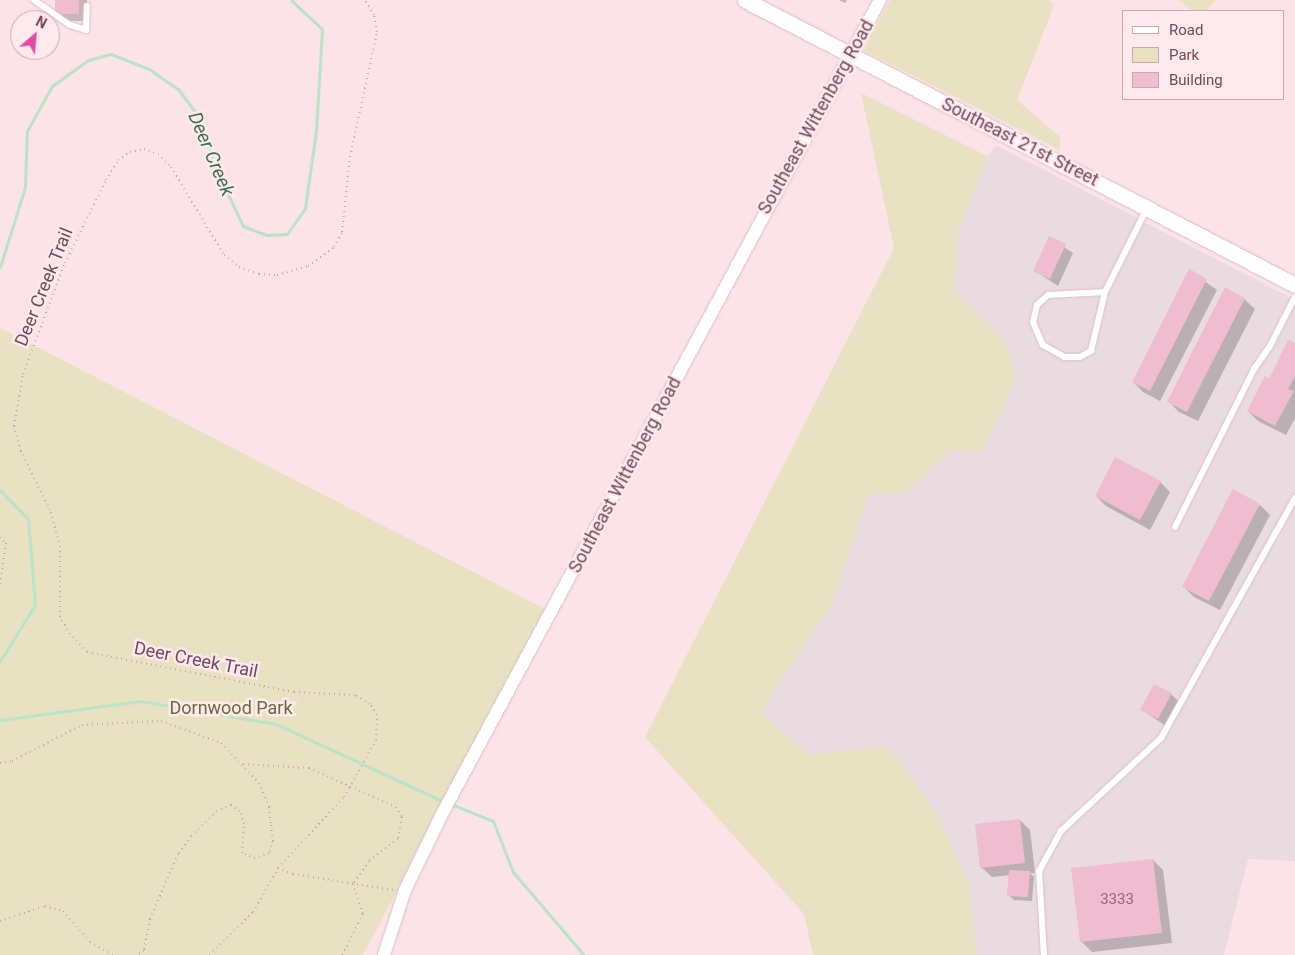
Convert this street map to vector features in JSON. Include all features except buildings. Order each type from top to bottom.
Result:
[{"type":"street","name":"Southeast 21st Street","points":[[745,0],[1148,207],[1295,285]]},
{"type":"street","name":"Southeast Wittenberg Road","points":[[384,955],[405,890],[443,812],[880,0]]},
{"type":"lane","points":[[34,0],[70,24],[86,30],[87,6]]},
{"type":"lane","points":[[1105,292],[1048,295],[1037,305],[1033,322],[1042,344],[1065,357],[1080,357],[1091,351],[1105,292],[1148,207]]},
{"type":"lane","points":[[1175,527],[1254,369],[1270,346],[1295,297]]},
{"type":"lane","points":[[1044,955],[1039,871],[1061,830],[1162,738],[1295,498]]},
{"type":"path","name":"Deer Creek Trail","points":[[210,955],[253,912],[278,868],[350,786],[376,740],[377,715],[370,704],[355,695],[294,692],[88,652],[70,634],[60,617],[60,547],[50,510],[21,451],[14,426],[23,374],[65,263],[106,180],[118,160],[130,152],[144,150],[158,154],[171,167],[224,255],[239,267],[259,274],[277,275],[308,266],[334,247],[342,232],[350,157],[377,32],[374,15],[365,0]]},
{"type":"path","points":[[0,537],[6,543],[0,585]]},
{"type":"path","points":[[0,763],[12,761],[82,725],[161,721],[222,743],[259,783],[269,807],[273,841],[269,853],[255,858],[242,853],[244,824],[240,811],[231,805],[217,811],[191,836],[178,854],[150,919],[144,951],[136,955]]},
{"type":"path","points":[[243,764],[309,768],[396,807],[402,817],[398,839],[369,861],[353,884]]},
{"type":"path","points":[[278,868],[387,890],[405,890]]},
{"type":"path","points":[[342,955],[363,914],[353,884]]},
{"type":"path","points":[[0,921],[45,906],[63,911],[90,942],[113,955]]},
{"type":"shaded area","points":[[996,145],[1295,300],[1295,861],[1248,859],[1224,955],[977,955],[968,884],[936,811],[888,747],[808,754],[759,712],[831,605],[868,495],[906,493],[950,451],[983,451],[1006,343],[955,292],[958,232],[987,156]]},
{"type":"green space","points":[[890,0],[1049,0],[1054,5],[1017,100],[1060,137],[1060,150],[863,50]]},
{"type":"green space","points":[[1179,0],[1215,0],[1208,10],[1192,10]]},
{"type":"green space","points":[[861,93],[987,156],[958,232],[955,292],[1006,343],[1016,378],[983,451],[950,451],[906,493],[868,495],[831,605],[760,712],[808,754],[888,747],[936,811],[968,884],[977,955],[813,955],[804,914],[645,737],[894,248]]},
{"type":"green space","name":"Dornwood Park","points":[[0,328],[547,610],[363,955],[0,955]]},
{"type":"waterway","name":"Deer Creek","points":[[0,267],[25,187],[27,131],[52,86],[88,60],[111,54],[149,69],[178,89],[197,114],[216,169],[243,226],[266,235],[287,234],[305,208],[316,131],[322,29],[291,0]]},
{"type":"waterway","name":"Deer Creek","points":[[0,490],[28,519],[35,605],[0,661]]},
{"type":"waterway","points":[[0,720],[141,701],[276,724],[445,802]]},
{"type":"waterway","points":[[451,804],[493,821],[513,872],[584,955]]}]
